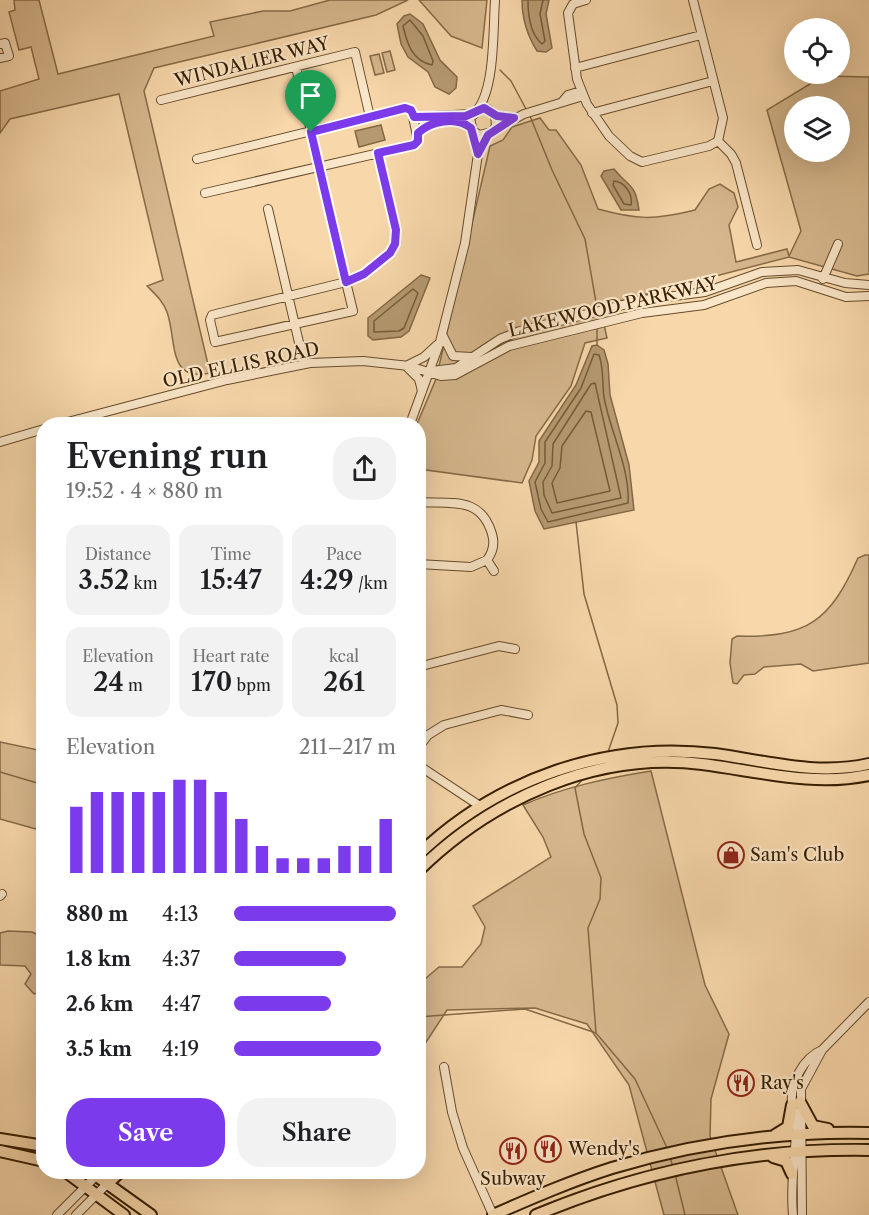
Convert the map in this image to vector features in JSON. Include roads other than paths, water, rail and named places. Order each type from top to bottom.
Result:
[{"type":"main road","points":[[426,849],[480,806],[517,786],[591,761],[641,753],[717,754],[804,768],[838,769],[869,764]]},
{"type":"main road","points":[[426,864],[465,830],[509,802],[558,781],[602,770],[669,762],[701,764],[804,780],[838,780],[869,776]]},
{"type":"main road","points":[[493,1215],[571,1183],[640,1161],[695,1148],[783,1132],[791,1119],[796,1103]]},
{"type":"main road","points":[[796,1103],[807,1120],[816,1128],[849,1128],[865,1133]]},
{"type":"main road","points":[[756,1138],[865,1133]]},
{"type":"main road","points":[[0,1139],[36,1145]]},
{"type":"main road","points":[[536,1215],[645,1177],[698,1165],[757,1155],[869,1150]]},
{"type":"main road","points":[[0,1151],[36,1159]]},
{"type":"main road","points":[[757,1155],[781,1159],[790,1166],[792,1174]]},
{"type":"main road","points":[[77,1179],[124,1215]]},
{"type":"main road","points":[[103,1179],[151,1215]]},
{"type":"main road","points":[[108,1183],[112,1179]]},
{"type":"street","points":[[413,417],[441,338],[465,243],[478,154],[491,132],[494,114],[488,85],[495,0]]},
{"type":"street","points":[[586,0],[573,4],[568,13],[575,68],[582,94],[603,129],[630,156],[642,162],[709,146],[718,141],[723,121],[693,0]]},
{"type":"street","points":[[575,68],[701,35]]},
{"type":"street","points":[[0,44],[5,43],[9,56],[0,58]]},
{"type":"street","name":"WINDALIER WAY","points":[[161,100],[355,52],[370,117]]},
{"type":"street","points":[[296,67],[320,167],[346,282],[353,311],[214,342],[210,320],[212,315],[346,282],[364,274],[390,253],[395,244],[396,230],[378,153]]},
{"type":"street","points":[[592,113],[713,81]]},
{"type":"street","points":[[478,154],[471,129],[475,112],[488,85]]},
{"type":"street","points":[[418,133],[427,126],[459,122],[479,135],[491,132],[514,118],[562,101],[568,95],[582,94]]},
{"type":"street","points":[[197,159],[405,108],[411,110],[418,133],[418,141],[414,145],[205,193]]},
{"type":"street","points":[[414,117],[488,109],[494,114],[514,118]]},
{"type":"street","points":[[718,141],[731,154],[736,163],[757,245]]},
{"type":"street","points":[[268,209],[304,364]]},
{"type":"street","points":[[820,287],[838,244]]},
{"type":"street","name":"LAKEWOOD PARKWAY","points":[[430,371],[452,369],[500,339],[520,331],[643,300],[705,292],[762,272],[798,270],[845,283],[869,285]]},
{"type":"street","name":"LAKEWOOD PARKWAY","points":[[430,371],[441,376],[455,375],[509,346],[642,312],[704,305],[766,283],[796,282],[820,287],[846,297],[869,296]]},
{"type":"street","points":[[441,338],[453,356],[474,357]]},
{"type":"street","points":[[423,393],[417,376],[404,366],[424,357],[441,338]]},
{"type":"street","name":"OLD ELLIS ROAD","points":[[87,417],[227,380],[304,364],[352,360],[430,371]]},
{"type":"street","points":[[0,442],[36,431]]},
{"type":"street","points":[[426,503],[469,506],[484,514],[494,540],[487,561],[471,567],[426,564]]},
{"type":"street","points":[[487,561],[494,571]]},
{"type":"street","points":[[426,665],[500,646],[515,649]]},
{"type":"street","points":[[426,738],[444,725],[501,710],[528,715]]},
{"type":"street","points":[[426,770],[480,806]]},
{"type":"street","points":[[793,1215],[792,1174],[799,1135],[796,1103],[802,1077],[822,1050],[869,1002]]},
{"type":"street","points":[[444,1068],[452,1112],[463,1148],[493,1215]]},
{"type":"street","points":[[797,1152],[802,1215]]},
{"type":"street","points":[[57,1215],[91,1179]]},
{"type":"street","points":[[76,1215],[108,1183]]},
{"type":"water","points":[[522,0],[549,0],[546,14],[552,48],[546,52],[537,51],[530,39],[524,20]]},
{"type":"water","points":[[410,14],[423,24],[440,60],[457,77],[456,88],[449,94],[435,87],[428,72],[408,57],[401,44],[397,24],[404,16]]},
{"type":"water","points":[[381,125],[385,140],[359,147],[355,131]]},
{"type":"water","points":[[614,169],[636,194],[639,210],[621,210],[601,176],[604,171]]},
{"type":"water","points":[[421,275],[430,278],[409,331],[401,337],[373,340],[368,336],[368,318]]},
{"type":"water","points":[[597,345],[604,350],[608,364],[610,395],[629,465],[634,510],[544,529],[535,511],[529,481],[539,462],[539,441],[576,385],[592,346]]},
{"type":"waterway","points":[[500,70],[511,81],[526,109]]},
{"type":"waterway","points":[[530,116],[552,170],[585,239],[597,308]]},
{"type":"waterway","points":[[597,327],[597,345]]},
{"type":"waterway","points":[[576,522],[584,594],[617,705],[618,723],[608,752]]},
{"type":"waterway","points":[[0,772],[36,783]]},
{"type":"waterway","points":[[582,780],[575,788],[584,834],[601,878],[600,899],[588,928],[596,1033]]},
{"type":"waterway","points":[[426,1016],[525,1009],[596,1033],[635,1079],[668,1150]]},
{"type":"waterway","points":[[670,1157],[673,1167]]},
{"type":"waterway","points":[[675,1174],[685,1215]]},
{"type":"place","name":"Sam's Club","points":[[731,855]]},
{"type":"place","name":"Ray's","points":[[741,1083]]},
{"type":"place","name":"Wendy's","points":[[548,1149]]},
{"type":"place","name":"Subway","points":[[513,1151]]}]
